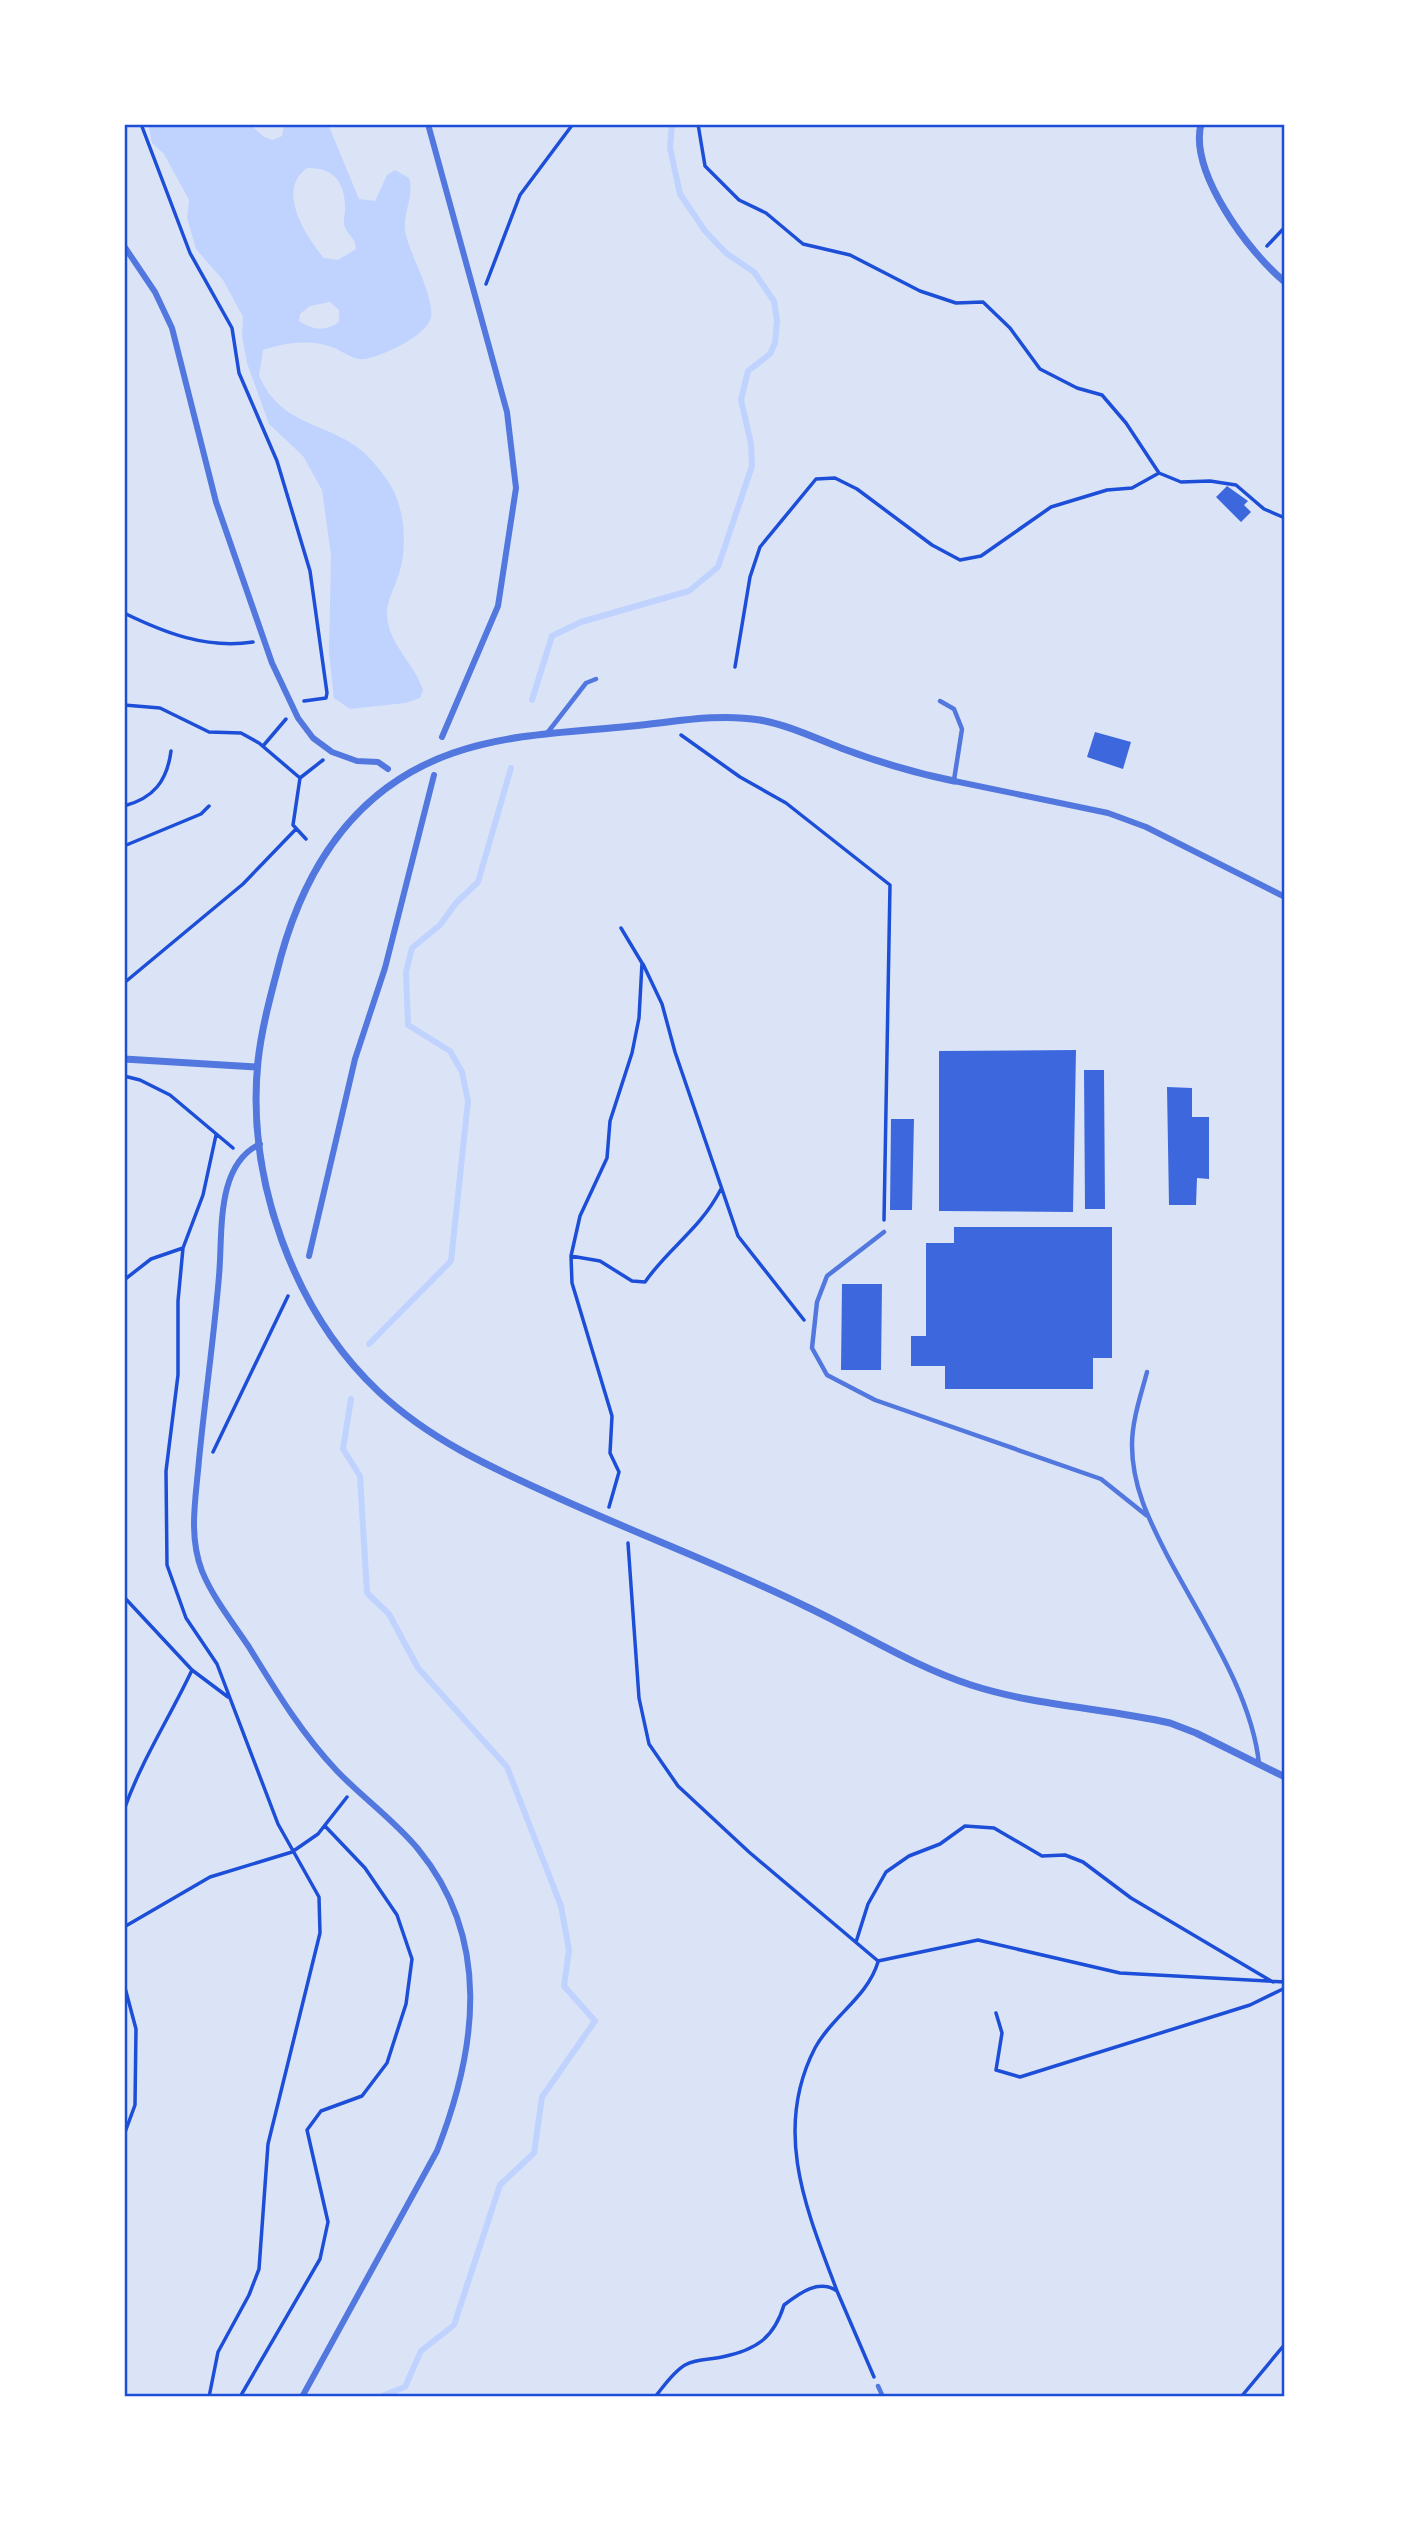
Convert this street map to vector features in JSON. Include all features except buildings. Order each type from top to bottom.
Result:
[{"type":"street","points":[[428,124],[507,412],[516,488],[498,606],[442,737]]},
{"type":"street","points":[[1201,124],[1200,150],[1210,181],[1258,257],[1285,282]]},
{"type":"street","points":[[124,246],[155,292],[172,328],[216,502],[264,640],[293,706],[313,738],[332,752],[357,761],[378,762],[388,769]]},
{"type":"street","points":[[1285,897],[1146,827],[1108,813],[913,773],[790,728],[742,718],[711,718],[493,742],[454,753],[402,780],[373,798],[346,823],[309,880],[296,907],[263,1024],[257,1067],[260,1144],[272,1206],[285,1247],[316,1312],[357,1370],[407,1416],[459,1451],[605,1520],[809,1607],[939,1674],[1002,1694],[1170,1723],[1196,1732],[1285,1777]]},
{"type":"street","points":[[309,1256],[355,1059],[385,968],[434,775]]},
{"type":"street","points":[[124,1059],[257,1067]]},
{"type":"street","points":[[260,1144],[249,1149],[238,1161],[225,1197],[194,1527],[202,1570],[276,1693],[306,1734],[356,1789],[417,1848],[441,1881],[465,1934],[472,1987],[454,2107],[437,2151],[302,2397]]},
{"type":"lane","points":[[546,735],[586,683],[596,679]]},
{"type":"lane","points":[[940,701],[954,709],[962,729],[954,781]]},
{"type":"lane","points":[[884,1232],[827,1276],[817,1302],[812,1348],[827,1375],[875,1399],[1101,1479],[1146,1516]]},
{"type":"lane","points":[[1147,1372],[1137,1408],[1132,1444],[1136,1481],[1146,1516],[1234,1684],[1256,1734],[1259,1764]]},
{"type":"lane","points":[[878,2386],[883,2397]]},
{"type":"path","points":[[141,124],[190,253],[232,328],[239,373],[277,461],[310,571],[326,698],[293,706],[263,746]]},
{"type":"path","points":[[478,309],[508,221],[520,195],[573,124]]},
{"type":"path","points":[[698,124],[705,166],[739,200],[766,214],[803,244],[850,255],[920,291],[956,303],[983,302],[1010,328],[1040,369],[1077,388],[1102,395],[1126,423],[1159,473],[1181,482],[1210,481],[1236,485],[1264,509],[1285,518]]},
{"type":"path","points":[[1267,246],[1285,228]]},
{"type":"path","points":[[735,667],[750,577],[760,547],[816,479],[835,478],[857,489],[932,545],[960,560],[981,556],[1051,507],[1107,490],[1132,488],[1159,473]]},
{"type":"path","points":[[124,613],[163,632],[209,643],[236,645],[264,640]]},
{"type":"path","points":[[124,705],[160,708],[209,732],[242,733],[263,746],[300,778]]},
{"type":"path","points":[[681,735],[740,776],[786,803],[890,885],[884,1232]]},
{"type":"path","points":[[124,806],[139,802],[159,787],[168,771],[171,751]]},
{"type":"path","points":[[306,839],[293,825],[300,778],[332,752]]},
{"type":"path","points":[[124,846],[201,814],[209,806]]},
{"type":"path","points":[[124,983],[243,884],[296,829]]},
{"type":"path","points":[[621,929],[642,962],[663,1004],[675,1052],[737,1236],[814,1330]]},
{"type":"path","points":[[605,1520],[619,1472],[610,1453],[612,1416],[572,1283],[571,1256],[580,1216],[607,1158],[610,1121],[632,1053],[639,1018],[642,962]]},
{"type":"path","points":[[124,1076],[140,1080],[170,1095],[233,1149]]},
{"type":"path","points":[[209,2397],[218,2352],[249,2295],[259,2269],[268,2144],[320,1933],[319,1897],[292,1853],[217,1664],[186,1618],[167,1565],[166,1471],[178,1375],[178,1301],[183,1248],[203,1195],[216,1135]]},
{"type":"path","points":[[571,1256],[600,1261],[632,1281],[645,1282],[692,1233],[708,1213],[721,1189]]},
{"type":"path","points":[[124,1280],[151,1259],[183,1248]]},
{"type":"path","points":[[199,1461],[215,1450],[288,1296]]},
{"type":"path","points":[[629,1530],[627,1548],[639,1698],[649,1744],[678,1786],[749,1852],[878,1961]]},
{"type":"path","points":[[124,1597],[192,1670],[230,1698]]},
{"type":"path","points":[[124,1810],[136,1776],[171,1717],[192,1670]]},
{"type":"path","points":[[124,1927],[209,1877],[292,1853],[309,1842],[325,1826],[356,1789]]},
{"type":"path","points":[[240,2397],[320,2259],[328,2222],[307,2130],[321,2111],[362,2096],[387,2063],[406,2004],[412,1959],[397,1915],[365,1868],[325,1826]]},
{"type":"path","points":[[856,1942],[867,1904],[886,1872],[909,1856],[940,1844],[965,1826],[994,1828],[1042,1856],[1065,1855],[1083,1862],[1130,1898],[1273,1982]]},
{"type":"path","points":[[878,1961],[978,1940],[1120,1973],[1285,1982]]},
{"type":"path","points":[[878,1961],[873,1979],[864,1993],[845,2010],[816,2048],[796,2098],[793,2119],[795,2152],[805,2195],[837,2291],[878,2386]]},
{"type":"path","points":[[124,1984],[136,2029],[135,2105],[124,2135]]},
{"type":"path","points":[[996,2013],[1002,2033],[996,2070],[1020,2077],[1250,2005],[1285,1988]]},
{"type":"path","points":[[655,2397],[683,2366],[707,2357],[720,2358],[747,2349],[766,2338],[776,2329],[784,2305],[792,2299],[819,2284],[837,2291]]},
{"type":"path","points":[[1241,2397],[1285,2344]]},
{"type":"shaded area","points":[[124,124],[1285,124],[1285,2397],[124,2397]]},
{"type":"water","points":[[148,124],[232,124],[253,127],[264,137],[273,140],[282,136],[284,124],[328,124],[359,199],[375,201],[387,175],[395,170],[409,178],[406,235],[429,298],[431,317],[428,324],[404,344],[366,359],[357,359],[332,347],[315,343],[288,344],[263,350],[259,376],[271,396],[290,413],[341,437],[362,451],[380,470],[394,491],[401,514],[404,539],[402,563],[387,615],[392,636],[423,690],[420,698],[405,703],[350,709],[334,698],[329,653],[331,555],[322,490],[303,456],[269,424],[247,363],[242,336],[243,317],[223,280],[196,249],[187,218],[189,200],[164,154],[152,143]],"holes":[[[307,168],[330,173],[343,190],[344,224],[356,249],[338,260],[324,258],[297,213],[294,188],[298,177]],[[330,302],[339,310],[339,322],[319,329],[299,321],[300,314],[310,306]]]},
{"type":"waterway","points":[[532,700],[552,636],[581,622],[689,591],[718,567],[752,466],[751,444],[741,400],[748,371],[770,354],[775,343],[777,321],[774,301],[754,272],[726,253],[705,231],[680,194],[670,148],[672,124]]},
{"type":"waterway","points":[[369,1344],[451,1261],[468,1101],[462,1072],[450,1051],[408,1025],[406,972],[412,948],[440,925],[456,903],[478,882],[511,768]]},
{"type":"waterway","points":[[351,1399],[343,1449],[360,1476],[367,1593],[389,1614],[418,1668],[507,1767],[561,1906],[569,1950],[564,1986],[595,2021],[542,2097],[534,2153],[500,2185],[454,2325],[421,2351],[405,2387],[379,2397]]}]
